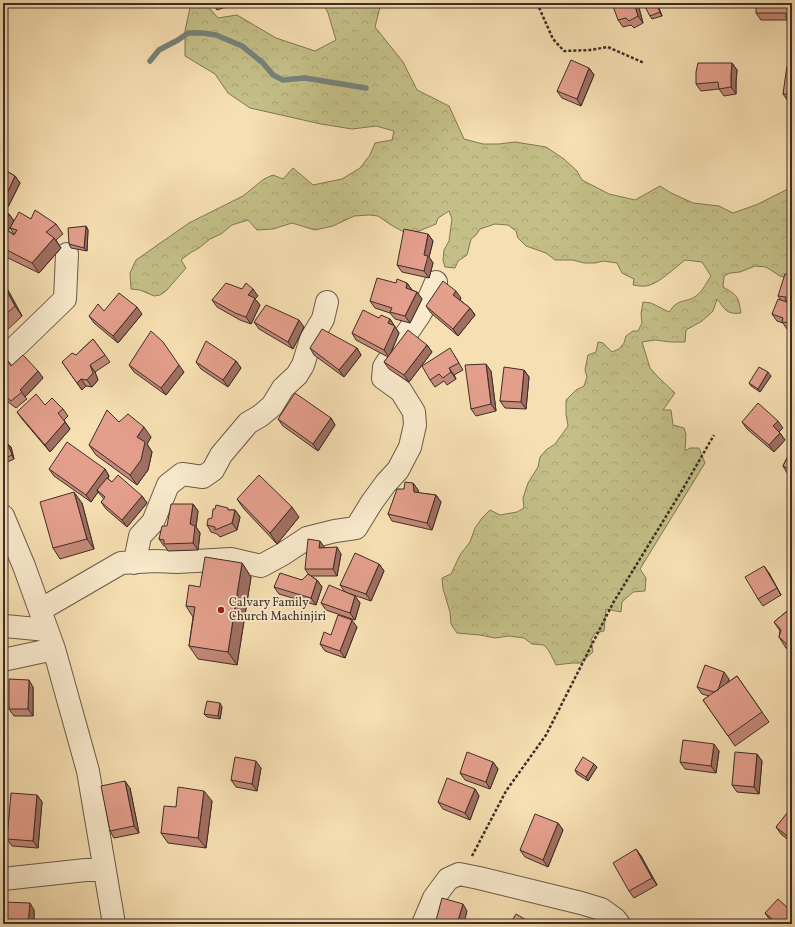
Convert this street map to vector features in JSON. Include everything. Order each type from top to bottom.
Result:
[{"type":"street","points":[[3,359],[65,299],[67,254]]},
{"type":"street","points":[[3,660],[47,630],[121,564],[155,561],[207,561],[231,559],[261,566],[307,538],[335,531],[356,528],[372,502],[398,470],[410,447],[415,425],[414,412],[401,391],[383,378],[384,366],[420,314],[436,282]]},
{"type":"street","points":[[134,562],[140,536],[153,522],[168,485],[182,474],[203,477],[213,470],[221,455],[248,423],[260,416],[272,406],[283,388],[296,375],[303,365],[311,339],[323,319],[327,302]]},
{"type":"street","points":[[3,516],[24,566],[47,630],[88,771],[114,924]]},
{"type":"street","points":[[3,625],[47,630]]},
{"type":"street","points":[[3,879],[104,868]]},
{"type":"street","points":[[423,924],[434,898],[448,879],[459,874],[601,909],[615,919],[619,924]]},
{"type":"path","points":[[537,3],[553,39],[564,51],[590,50],[608,46],[644,63]]},
{"type":"path","points":[[459,874],[472,856],[506,791],[546,735],[613,603],[714,435]]},
{"type":"green space","points":[[191,3],[205,3],[218,18],[237,15],[276,38],[315,51],[336,40],[328,13],[323,3],[385,3],[380,7],[375,27],[403,62],[417,90],[449,106],[464,139],[483,144],[515,142],[546,147],[564,159],[577,171],[582,180],[609,194],[635,200],[660,186],[693,203],[719,206],[733,213],[756,205],[786,190],[792,183],[792,279],[780,276],[766,267],[755,266],[740,272],[730,273],[724,276],[723,287],[732,292],[738,299],[741,313],[729,312],[717,299],[713,311],[702,321],[686,330],[685,342],[655,340],[642,342],[650,368],[675,393],[663,410],[671,410],[673,425],[684,428],[686,434],[685,451],[690,448],[699,448],[705,463],[640,569],[646,578],[645,591],[633,592],[622,602],[621,612],[606,609],[604,631],[595,633],[591,640],[593,652],[580,663],[556,665],[549,651],[544,645],[532,644],[524,638],[509,636],[495,638],[457,633],[451,624],[450,612],[443,589],[442,578],[451,574],[460,555],[470,542],[475,528],[490,510],[500,515],[517,512],[524,508],[523,498],[528,483],[538,467],[540,457],[546,450],[555,444],[568,426],[566,400],[576,390],[584,386],[587,377],[585,370],[588,355],[596,352],[598,342],[603,343],[612,352],[619,349],[624,343],[626,336],[633,331],[638,331],[642,323],[641,314],[643,302],[651,303],[669,312],[677,303],[694,298],[703,289],[711,276],[702,262],[685,260],[663,278],[650,285],[633,285],[634,279],[622,273],[617,263],[603,261],[584,263],[573,260],[555,260],[546,253],[526,246],[518,238],[516,231],[508,225],[495,224],[480,229],[471,239],[467,255],[458,261],[455,268],[445,267],[443,260],[444,250],[449,241],[452,219],[449,211],[438,218],[436,224],[419,231],[411,232],[402,231],[378,216],[370,215],[354,216],[333,226],[315,230],[292,223],[273,229],[257,230],[248,220],[232,225],[181,260],[186,268],[166,291],[160,295],[154,296],[140,290],[131,289],[130,273],[136,260],[189,223],[243,196],[264,179],[273,175],[283,179],[293,168],[313,185],[342,179],[360,168],[370,155],[375,143],[392,140],[394,131],[376,126],[352,129],[321,124],[250,108],[228,93],[215,74],[185,56],[185,31]]},
{"type":"building","points":[[619,3],[634,3],[638,16],[629,21],[626,18],[618,20],[613,6]]},
{"type":"building","points":[[643,3],[656,3],[660,12],[650,16]]},
{"type":"building","points":[[756,3],[792,3],[792,18],[786,18],[786,13],[756,13]]},
{"type":"building","points":[[571,60],[589,68],[577,99],[557,91]]},
{"type":"building","points":[[698,63],[732,63],[731,87],[719,89],[718,82],[696,84]]},
{"type":"building","points":[[787,66],[792,66],[792,95],[783,94]]},
{"type":"building","points":[[3,169],[15,176],[4,200],[3,200]]},
{"type":"building","points":[[3,210],[9,214],[3,224]]},
{"type":"building","points":[[35,210],[56,224],[46,232],[54,238],[32,263],[3,248],[3,237],[7,230],[14,235],[17,230],[10,228],[19,212],[31,219]]},
{"type":"building","points":[[86,226],[84,248],[69,244],[68,228]]},
{"type":"building","points":[[404,229],[428,234],[424,255],[428,256],[424,271],[397,265]]},
{"type":"building","points":[[785,274],[792,277],[792,302],[785,300],[786,297],[778,296]]},
{"type":"building","points":[[377,278],[396,283],[397,279],[407,283],[406,288],[417,292],[405,316],[390,312],[392,308],[370,301]]},
{"type":"building","points":[[443,281],[456,291],[453,295],[470,308],[453,329],[426,306]]},
{"type":"building","points":[[226,283],[242,289],[246,283],[253,289],[248,295],[255,298],[246,317],[235,313],[212,300]]},
{"type":"building","points":[[3,284],[15,306],[3,317]]},
{"type":"building","points":[[119,293],[137,307],[113,336],[89,316],[98,304],[104,311]]},
{"type":"building","points":[[778,299],[792,304],[792,323],[782,322],[783,318],[772,314]]},
{"type":"building","points":[[266,305],[299,320],[288,342],[254,322]]},
{"type":"building","points":[[363,310],[379,318],[381,315],[390,319],[388,323],[395,326],[384,350],[352,333]]},
{"type":"building","points":[[322,329],[357,348],[339,370],[310,348]]},
{"type":"building","points":[[408,330],[427,345],[404,375],[384,362]]},
{"type":"building","points":[[151,331],[163,342],[179,365],[161,388],[129,365]]},
{"type":"building","points":[[93,339],[105,355],[90,365],[93,373],[87,380],[81,379],[77,383],[62,362],[72,353],[76,355]]},
{"type":"building","points":[[206,341],[236,361],[223,380],[196,362]]},
{"type":"building","points":[[450,348],[459,363],[449,368],[451,372],[443,378],[439,374],[430,380],[422,366]]},
{"type":"building","points":[[23,355],[38,371],[20,390],[22,392],[11,401],[3,394],[3,366],[8,361],[11,366]]},
{"type":"building","points":[[486,364],[491,404],[471,409],[465,365]]},
{"type":"building","points":[[504,367],[524,370],[521,402],[500,401]]},
{"type":"building","points":[[759,367],[768,372],[758,389],[749,383]]},
{"type":"building","points":[[295,393],[331,418],[313,444],[278,419]]},
{"type":"building","points":[[36,394],[45,405],[52,398],[63,409],[58,413],[65,422],[45,445],[17,412]]},
{"type":"building","points":[[758,403],[778,421],[773,426],[780,433],[769,445],[742,422]]},
{"type":"building","points":[[107,410],[119,422],[128,414],[144,427],[137,437],[145,442],[141,460],[130,475],[89,445]]},
{"type":"building","points":[[67,442],[105,469],[86,495],[49,469]]},
{"type":"building","points":[[8,444],[12,455],[3,459],[3,447]]},
{"type":"building","points":[[792,448],[792,471],[783,466]]},
{"type":"building","points":[[118,475],[142,496],[122,520],[101,502],[105,497],[97,490],[107,478],[112,482]]},
{"type":"building","points":[[259,475],[292,507],[270,533],[237,499]]},
{"type":"building","points":[[405,482],[413,483],[414,492],[436,495],[427,523],[388,514],[397,489],[404,489]]},
{"type":"building","points":[[74,492],[87,539],[53,548],[40,502]]},
{"type":"building","points":[[171,504],[193,504],[190,524],[195,526],[193,543],[164,544],[164,540],[159,539],[162,526],[167,526]]},
{"type":"building","points":[[216,505],[228,508],[228,510],[235,510],[232,523],[215,530],[215,527],[207,525],[208,519],[212,518],[213,509],[215,509]]},
{"type":"building","points":[[308,539],[320,541],[319,548],[337,547],[333,569],[305,569]]},
{"type":"building","points":[[355,553],[379,564],[366,594],[340,585]]},
{"type":"building","name":"Calvary Family Church Machinjiri","points":[[205,557],[242,563],[228,652],[189,646],[195,607],[186,606],[189,585],[200,587]]},
{"type":"building","points":[[764,566],[777,588],[758,599],[745,577]]},
{"type":"building","points":[[280,573],[302,580],[308,574],[317,580],[311,598],[274,587]]},
{"type":"building","points":[[329,585],[355,596],[350,613],[321,603]]},
{"type":"building","points":[[792,607],[792,649],[779,637],[781,630],[774,622]]},
{"type":"building","points":[[338,615],[352,620],[340,651],[320,644],[324,632],[331,635]]},
{"type":"building","points":[[705,665],[724,672],[718,690],[714,692],[697,687]]},
{"type":"building","points":[[737,676],[762,712],[728,736],[703,700]]},
{"type":"building","points":[[9,679],[29,680],[28,709],[9,709]]},
{"type":"building","points":[[207,701],[220,703],[218,716],[204,714]]},
{"type":"building","points":[[683,740],[714,744],[711,766],[680,762]]},
{"type":"building","points":[[467,752],[493,762],[486,782],[460,773]]},
{"type":"building","points":[[735,752],[757,754],[754,787],[732,785]]},
{"type":"building","points":[[235,757],[256,761],[252,784],[231,780]]},
{"type":"building","points":[[583,757],[594,764],[586,777],[575,770]]},
{"type":"building","points":[[447,778],[475,789],[465,813],[438,802]]},
{"type":"building","points":[[125,781],[134,826],[110,831],[101,786]]},
{"type":"building","points":[[178,787],[204,791],[198,838],[161,833],[164,806],[176,807]]},
{"type":"building","points":[[11,793],[37,795],[33,841],[7,839]]},
{"type":"building","points":[[791,808],[792,809],[792,840],[776,827]]},
{"type":"building","points":[[535,814],[558,823],[543,860],[520,850]]},
{"type":"building","points":[[636,849],[652,878],[629,891],[613,863]]},
{"type":"building","points":[[442,898],[463,904],[457,924],[435,924]]},
{"type":"building","points":[[778,899],[792,912],[792,924],[778,924],[765,913]]},
{"type":"building","points":[[3,902],[30,903],[28,924],[3,923]]},
{"type":"building","points":[[516,914],[533,924],[510,924]]},
{"type":"building","points":[[688,920],[690,924],[678,924]]},
{"type":"waterway","points":[[150,61],[159,50],[188,33],[203,33],[216,35],[242,46],[263,63],[273,75],[283,80],[305,78],[366,88]]},
{"type":"place","name":"Calvary Family Church Machinjiri","points":[[221,610]]}]
